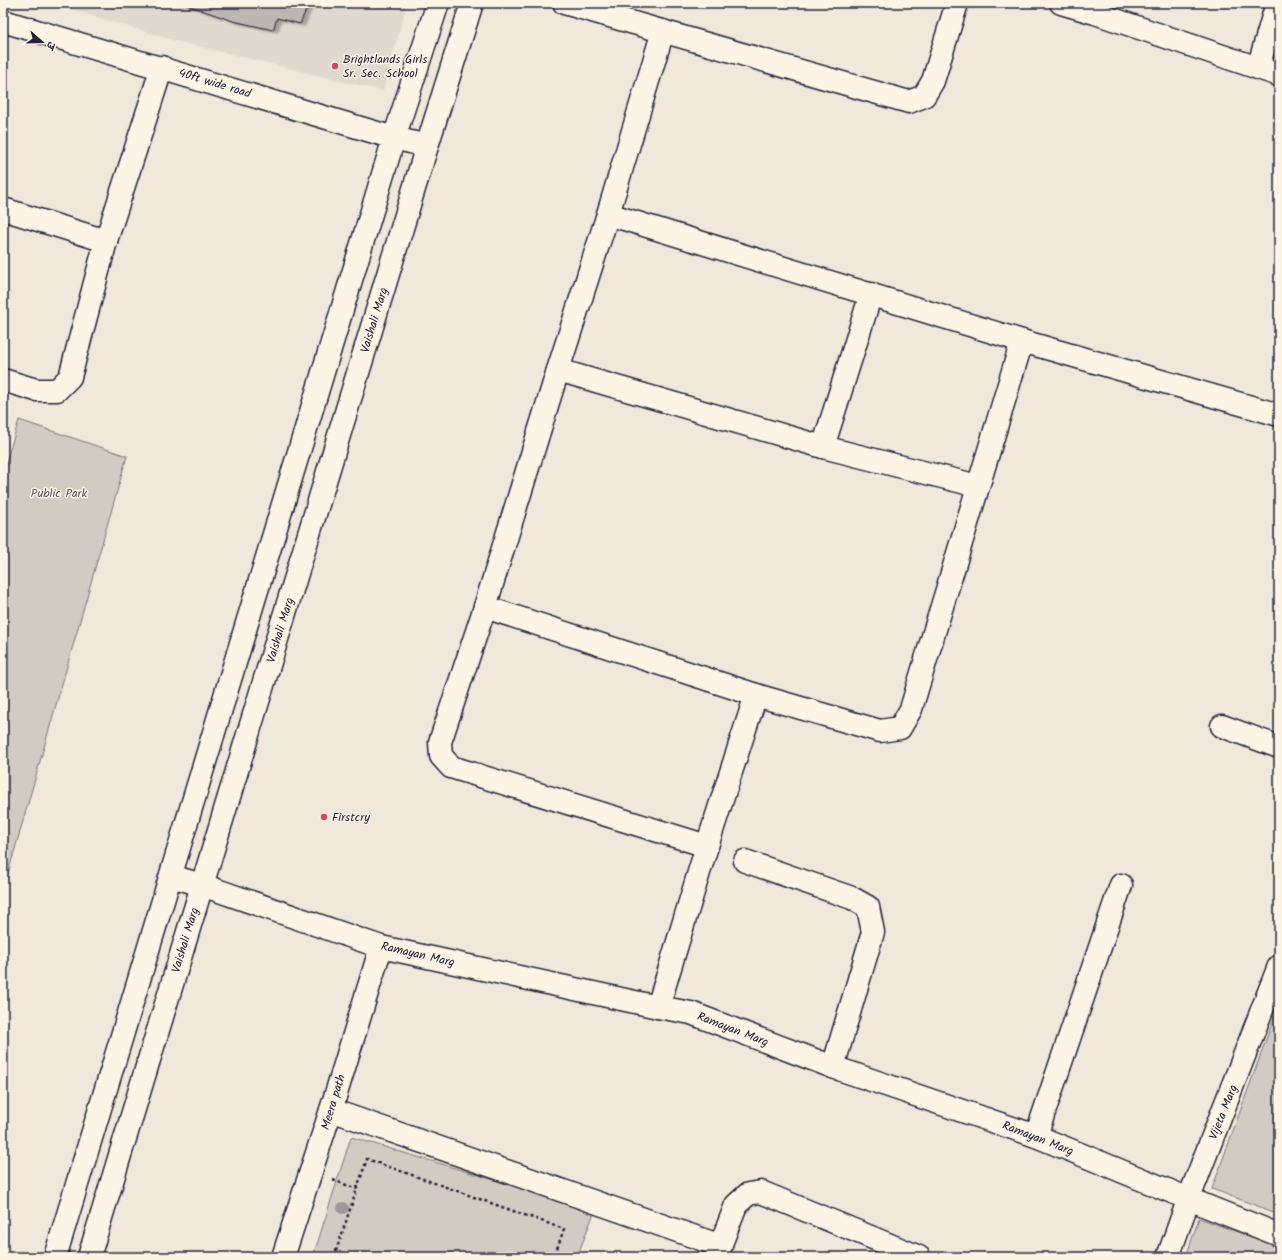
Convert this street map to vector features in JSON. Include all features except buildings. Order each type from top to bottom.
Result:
[{"type":"street","points":[[55,1257],[394,138],[438,3]]},
{"type":"street","name":"Vaishali Marg","points":[[89,1257],[427,146],[472,3]]},
{"type":"street","points":[[564,3],[909,102],[924,96],[933,81],[957,3]]},
{"type":"street","points":[[1061,3],[1097,8],[1279,75]]},
{"type":"street","points":[[1258,68],[1277,3]]},
{"type":"street","name":"40ft wide road","points":[[3,21],[162,67],[394,138],[427,146]]},
{"type":"street","points":[[663,31],[608,214],[485,607],[440,742],[441,756],[451,767],[707,846]]},
{"type":"street","points":[[3,380],[36,390],[57,390],[70,377],[106,241],[162,67]]},
{"type":"street","points":[[3,209],[106,241]]},
{"type":"street","points":[[608,214],[1022,341],[1279,415]]},
{"type":"street","points":[[823,447],[871,294]]},
{"type":"street","points":[[485,607],[756,695],[880,731],[900,728],[911,709],[1022,341]]},
{"type":"street","points":[[558,370],[823,447],[978,486]]},
{"type":"street","points":[[658,1008],[707,846],[756,695]]},
{"type":"street","points":[[1222,726],[1279,747]]},
{"type":"street","points":[[745,861],[852,898],[868,908],[873,932],[833,1067]]},
{"type":"street","name":"Ramayan Marg","points":[[171,876],[202,885],[381,947],[658,1008],[690,1013],[833,1067],[1036,1136],[1279,1235]]},
{"type":"street","points":[[1036,1136],[1121,885]]},
{"type":"street","name":"Meera path","points":[[283,1257],[331,1110],[381,947]]},
{"type":"street","name":"Vijeta Marg","points":[[1168,1257],[1189,1198],[1279,966]]},
{"type":"street","points":[[331,1110],[718,1251],[736,1205],[748,1194],[761,1192],[919,1257]]},
{"type":"path","points":[[334,1257],[367,1159],[564,1228],[554,1257]]},
{"type":"shaded area","name":"Brightlands Girls Sr. Sec. School","points":[[50,3],[407,3],[383,91],[176,41]]},
{"type":"green space","name":"Public Park","points":[[19,420],[127,456],[3,891],[3,472]]},
{"type":"green space","points":[[1279,1004],[1279,1214],[1212,1189]]},
{"type":"green space","points":[[351,1137],[595,1210],[577,1257],[313,1257]]},
{"type":"green space","points":[[1199,1218],[1279,1247],[1279,1257],[1186,1257]]},
{"type":"place","name":"Brightlands Girls Sr. Sec. School","points":[[335,66]]},
{"type":"place","name":"Firstcry","points":[[324,817]]}]
